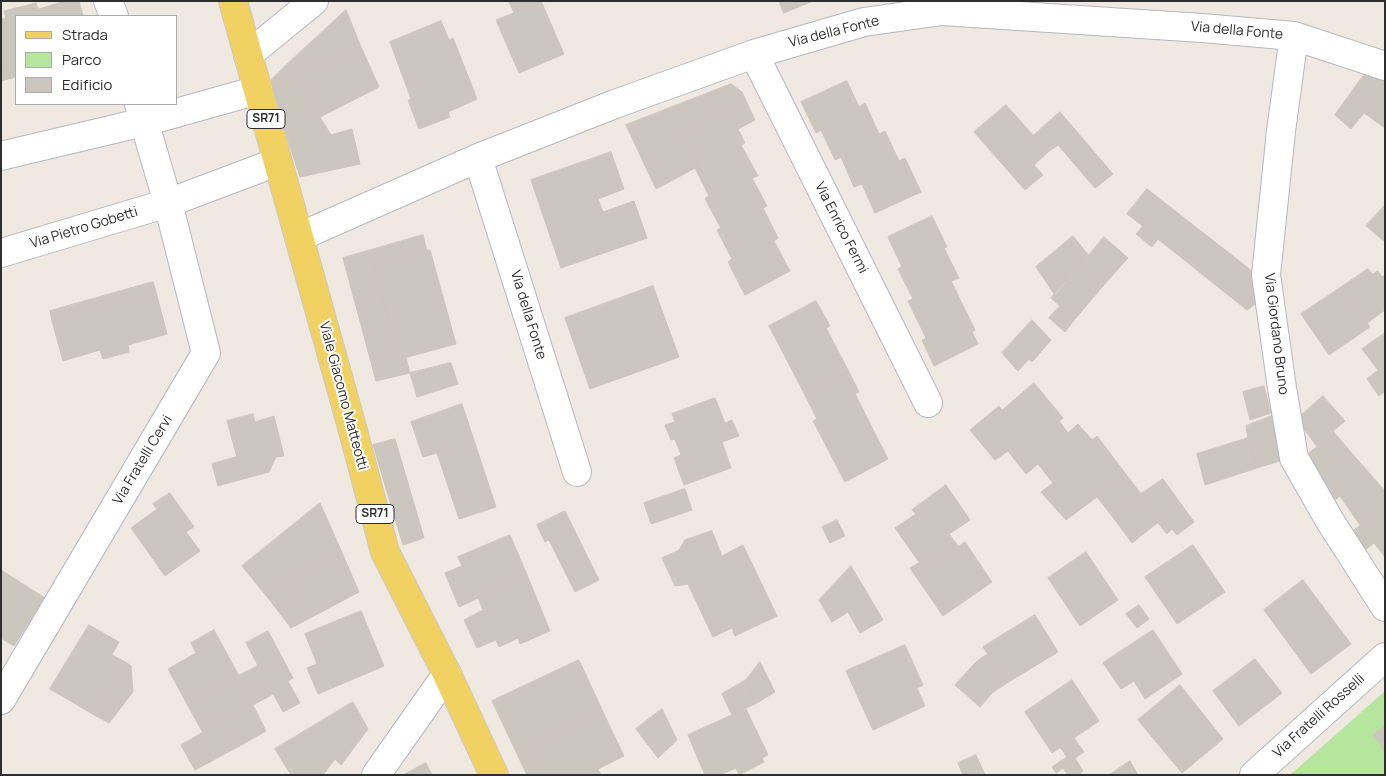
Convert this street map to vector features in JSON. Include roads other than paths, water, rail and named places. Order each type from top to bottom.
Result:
[{"type":"main road","name":"Viale Giacomo Matteotti","points":[[233,1],[385,552],[447,674],[494,775]]},
{"type":"street","points":[[108,1],[114,15]]},
{"type":"street","points":[[248,55],[314,1]]},
{"type":"street","name":"Via della Fonte","points":[[298,237],[478,158],[615,104],[754,54],[864,22],[942,11],[1202,28],[1294,36],[1385,66]]},
{"type":"street","name":"Via Giordano Bruno","points":[[1294,36],[1281,131],[1266,275],[1284,397],[1294,458],[1330,521],[1385,607]]},
{"type":"street","name":"Via Enrico Fermi","points":[[754,54],[928,403]]},
{"type":"street","points":[[1,156],[142,113],[258,90]]},
{"type":"street","points":[[142,113],[168,203]]},
{"type":"street","name":"Via della Fonte","points":[[478,158],[577,472]]},
{"type":"street","name":"Via Pietro Gobetti","points":[[1,253],[168,203],[278,162]]},
{"type":"street","name":"Via Fratelli Cervi","points":[[1,700],[206,353],[168,203]]},
{"type":"street","name":"Via Fratelli Rosselli","points":[[1254,775],[1385,657]]},
{"type":"street","points":[[376,775],[447,674]]}]
